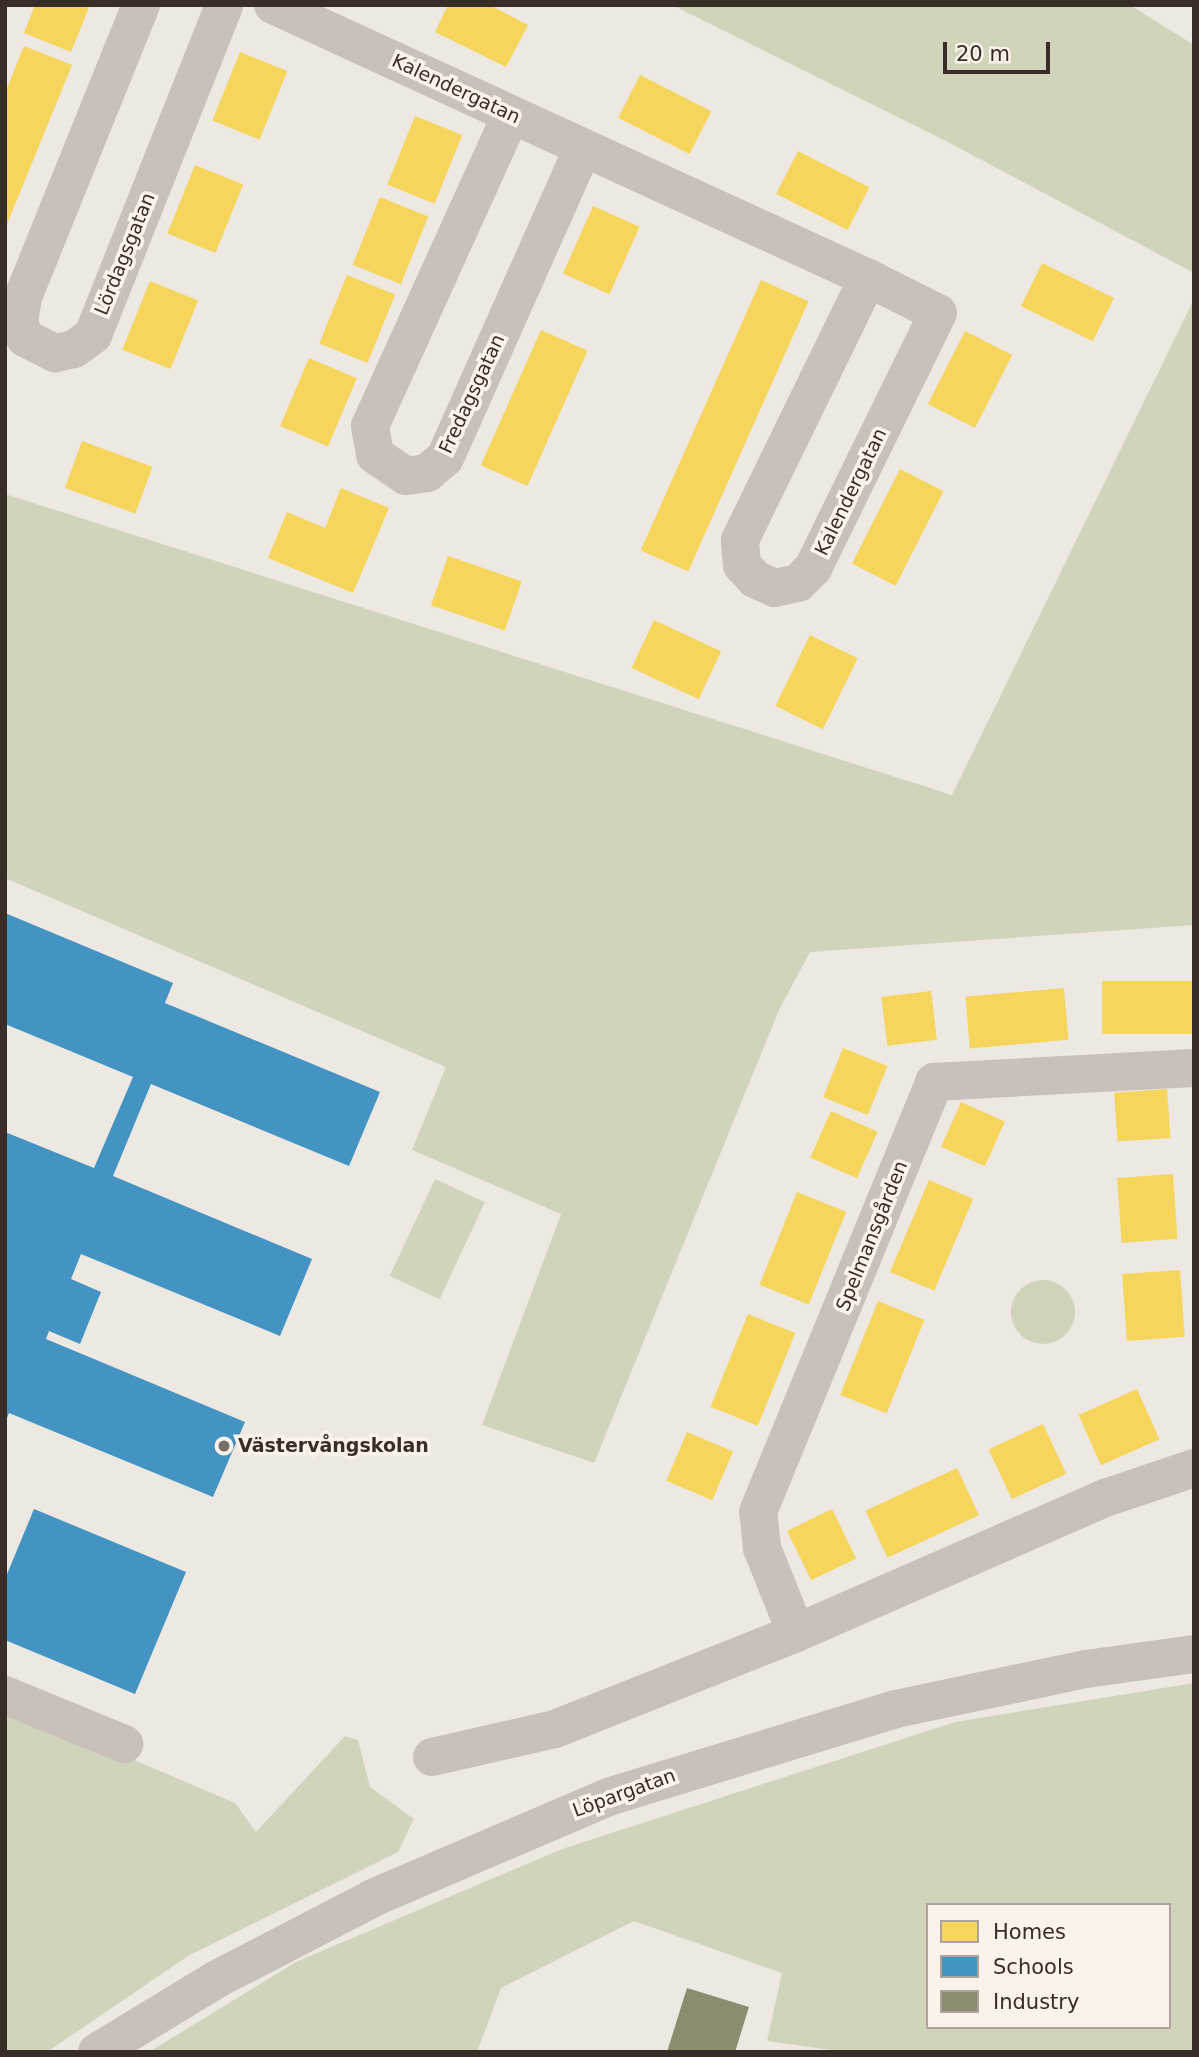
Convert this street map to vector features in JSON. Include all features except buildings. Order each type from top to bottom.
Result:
[{"type":"street","name":"Lördagsgatan","points":[[141,5],[23,297],[19,322],[24,338],[55,353],[74,349],[93,334],[224,5]]},
{"type":"street","name":"Kalendergatan","points":[[273,5],[868,278],[938,313],[813,568],[798,583],[775,587],[755,579],[742,565],[740,540],[868,278]]},
{"type":"street","name":"Fredagsgatan","points":[[511,115],[370,426],[375,455],[406,476],[427,473],[445,457],[583,148]]},
{"type":"street","name":"Spelmansgården","points":[[796,1633],[762,1548],[758,1512],[934,1082],[1194,1068]]},
{"type":"street","points":[[432,1757],[555,1729],[796,1633],[1108,1497],[1194,1468]]},
{"type":"street","name":"Löpargatan","points":[[97,2052],[300,1935],[375,1897],[529,1828],[712,1762],[896,1709],[1086,1669],[1194,1654]]},
{"type":"street","points":[[5,1695],[124,1744]]},
{"type":"green space","points":[[672,5],[1130,5],[1194,45],[1194,273],[944,140]]},
{"type":"green space","points":[[1194,299],[1194,925],[810,952],[779,1010],[594,1463],[482,1425],[561,1214],[412,1150],[446,1067],[5,878],[5,494],[952,795]]},
{"type":"green space","points":[[435,1179],[485,1202],[440,1299],[390,1276]]},
{"type":"green space","points":[[1043,1280],[1055,1282],[1066,1289],[1073,1300],[1073,1324],[1066,1335],[1055,1342],[1043,1344],[1031,1342],[1020,1335],[1013,1324],[1011,1312],[1013,1300],[1020,1289],[1031,1282]]},
{"type":"green space","points":[[1194,1683],[1194,2052],[845,2052],[767,2041],[782,1973],[634,1921],[501,1988],[477,2052],[149,2052],[296,1962],[562,1849],[955,1722]]},
{"type":"green space","points":[[5,1705],[235,1803],[256,1832],[345,1736],[358,1740],[370,1787],[414,1819],[398,1852],[188,1956],[47,2052],[5,2052]]},
{"type":"place","name":"Västervångskolan","points":[[224,1446]]}]
